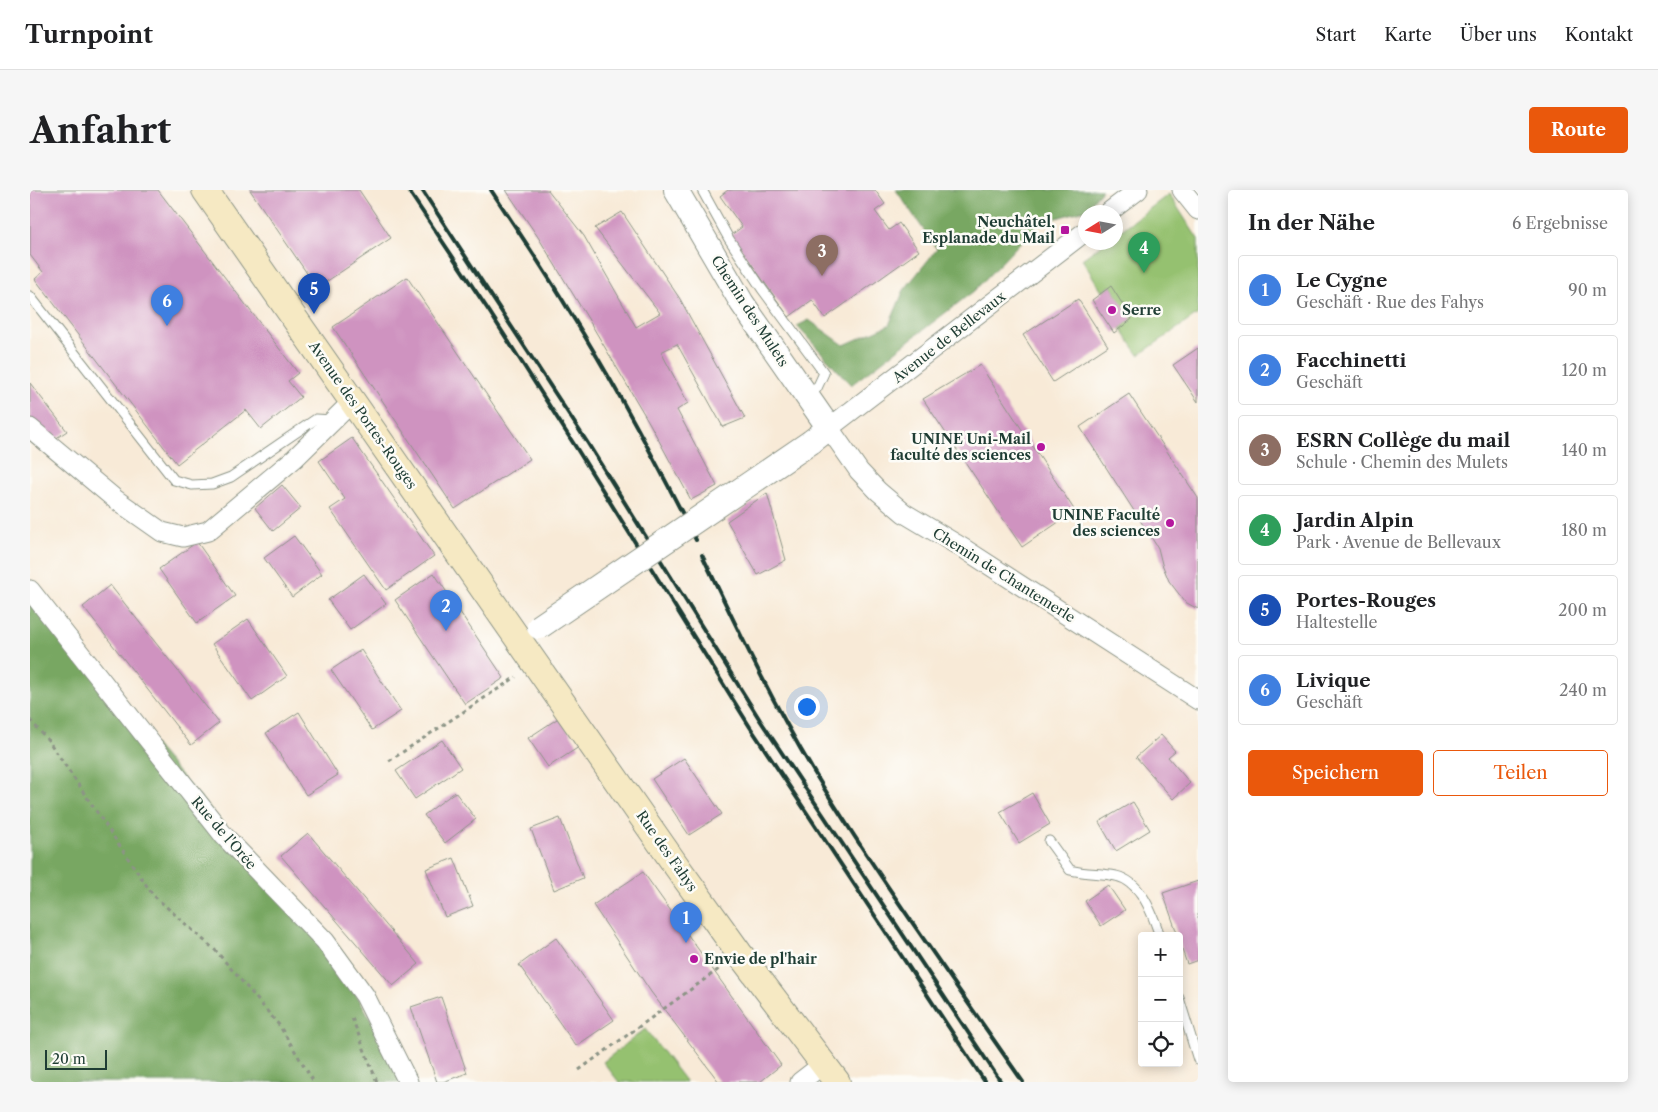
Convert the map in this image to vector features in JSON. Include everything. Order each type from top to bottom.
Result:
[{"type":"main road","name":"Avenue des Portes-Rouges","points":[[205,190],[352,401],[529,634]]},
{"type":"main road","name":"Rue des Fahys","points":[[529,634],[686,879],[830,1073]]},
{"type":"street","name":"Chemin des Mulets","points":[[676,190],[742,303],[808,399],[820,435]]},
{"type":"street","points":[[1118,205],[1138,190]]},
{"type":"street","points":[[1182,190],[1198,210]]},
{"type":"street","name":"Avenue de Bellevaux","points":[[820,435],[1078,237]]},
{"type":"street","points":[[30,428],[116,499],[162,532],[183,537],[208,530],[295,458],[352,401]]},
{"type":"street","points":[[529,634],[820,435]]},
{"type":"street","name":"Chemin de Chantemerle","points":[[820,435],[878,491],[904,513],[966,550],[1198,700]]},
{"type":"street","name":"Rue de l'Orée","points":[[30,590],[225,837],[325,941],[365,996],[408,1082]]},
{"type":"street","points":[[800,1082],[830,1073]]},
{"type":"lane","points":[[702,190],[729,238],[762,289],[824,373],[817,388],[808,399]]},
{"type":"lane","points":[[30,296],[174,480],[192,485],[212,484],[231,477],[316,419],[332,420]]},
{"type":"lane","points":[[1049,841],[1070,870],[1117,876],[1137,888],[1152,913],[1159,932]]},
{"type":"lane","points":[[1183,1011],[1198,1060]]},
{"type":"path","points":[[390,761],[523,672]]},
{"type":"path","points":[[30,720],[48,740],[153,894],[216,951],[278,1025],[314,1082]]},
{"type":"path","points":[[579,1070],[719,968]]},
{"type":"green space","points":[[896,190],[1102,190],[1089,205],[1078,205],[1078,212],[1039,223],[974,291],[851,385],[797,326],[809,320],[844,345],[889,325],[904,290],[937,249]]},
{"type":"green space","points":[[1169,194],[1198,239],[1198,314],[1139,355],[1120,328],[1131,319],[1111,286],[1102,292],[1082,259],[1094,250],[1123,250],[1123,229]]},
{"type":"green space","points":[[30,590],[106,689],[325,941],[408,1082],[30,1082]]},
{"type":"green space","points":[[645,1029],[686,1082],[619,1082],[603,1062]]},
{"type":"building","points":[[30,190],[158,190],[298,373],[288,381],[301,397],[261,429],[246,410],[177,464],[35,279],[43,272],[30,255]]},
{"type":"building","points":[[250,190],[359,190],[391,238],[317,288]]},
{"type":"building","points":[[506,190],[548,190],[584,236],[636,327],[660,313],[595,228],[622,212],[680,299],[745,418],[723,427],[677,344],[661,352],[688,403],[677,410],[717,486],[691,500],[650,424],[587,317],[538,237]]},
{"type":"building","points":[[728,190],[875,190],[885,204],[875,211],[889,230],[899,223],[919,251],[825,318],[812,300],[789,317],[731,235],[742,227],[720,196]]},
{"type":"building","points":[[407,277],[530,459],[455,509],[333,327]]},
{"type":"building","name":"Serre","points":[[1111,286],[1132,319],[1114,333],[1092,300]]},
{"type":"building","points":[[1078,299],[1108,346],[1053,382],[1023,335]]},
{"type":"building","points":[[1198,348],[1198,402],[1173,365]]},
{"type":"building","points":[[980,365],[1075,511],[1022,547],[923,399]]},
{"type":"building","points":[[30,383],[67,431],[52,441],[30,423]]},
{"type":"building","name":"UNINE Faculté des sciences","points":[[1129,394],[1198,498],[1198,609],[1185,602],[1169,581],[1158,548],[1080,427]]},
{"type":"building","points":[[352,438],[434,556],[386,590],[330,509],[345,499],[319,461]]},
{"type":"building","points":[[282,485],[301,508],[273,531],[255,508]]},
{"type":"building","points":[[767,493],[786,560],[758,575],[727,521]]},
{"type":"building","points":[[294,536],[322,574],[292,597],[264,558]]},
{"type":"building","points":[[197,542],[235,596],[197,623],[159,569]]},
{"type":"building","points":[[434,573],[504,678],[465,704],[395,600]]},
{"type":"building","points":[[364,574],[386,604],[350,630],[328,600]]},
{"type":"building","points":[[110,585],[219,723],[191,745],[83,607]]},
{"type":"building","points":[[248,619],[287,676],[252,701],[212,644]]},
{"type":"building","points":[[361,650],[401,711],[372,730],[331,670]]},
{"type":"building","points":[[299,712],[338,775],[306,795],[266,733]]},
{"type":"building","points":[[560,717],[579,747],[548,767],[528,738]]},
{"type":"building","points":[[1161,735],[1175,751],[1168,757],[1190,783],[1173,799],[1136,757]]},
{"type":"building","points":[[442,740],[461,768],[415,799],[396,771]]},
{"type":"building","points":[[684,758],[722,814],[689,835],[652,779]]},
{"type":"building","points":[[455,792],[476,819],[445,843],[424,815]]},
{"type":"building","points":[[1032,793],[1050,824],[1019,843],[1000,812]]},
{"type":"building","points":[[1133,802],[1150,830],[1116,851],[1099,822]]},
{"type":"building","points":[[560,818],[583,878],[554,890],[531,829]]},
{"type":"building","points":[[308,833],[419,964],[393,986],[281,856]]},
{"type":"building","points":[[454,858],[473,906],[445,917],[426,869]]},
{"type":"building","points":[[643,872],[781,1065],[760,1082],[719,1082],[651,992],[593,905]]},
{"type":"building","points":[[1198,881],[1198,960],[1187,964],[1183,952],[1183,932],[1177,932],[1163,893]]},
{"type":"building","points":[[1108,885],[1125,910],[1101,926],[1085,901]]},
{"type":"building","points":[[556,938],[614,1020],[576,1046],[519,965]]},
{"type":"building","points":[[441,997],[467,1073],[443,1082],[437,1082],[411,1007]]},
{"type":"railway","points":[[408,190],[489,311],[577,449],[750,727],[985,1082]]},
{"type":"railway","points":[[422,190],[587,442],[760,720],[1001,1082]]},
{"type":"railway","points":[[491,190],[552,283],[604,369],[696,540]]},
{"type":"railway","points":[[702,555],[771,695],[817,777],[892,893],[1023,1082]]},
{"type":"place","name":"Neuchâtel, Esplanade du Mail","points":[[1065,230]]},
{"type":"place","name":"Jardin Alpin","points":[[1144,273]]},
{"type":"place","name":"ESRN Collège du mail","points":[[822,276]]},
{"type":"place","name":"Serre","points":[[1112,310]]},
{"type":"place","name":"Portes-Rouges","points":[[314,314]]},
{"type":"place","name":"Livique","points":[[167,326]]},
{"type":"place","name":"UNINE Uni-Mail faculté des sciences","points":[[1041,447]]},
{"type":"place","name":"UNINE Faculté des sciences","points":[[1170,523]]},
{"type":"place","name":"Facchinetti","points":[[446,631]]},
{"type":"place","name":"Le Cygne","points":[[686,943]]},
{"type":"place","name":"Envie de pl'hair","points":[[694,959]]}]
